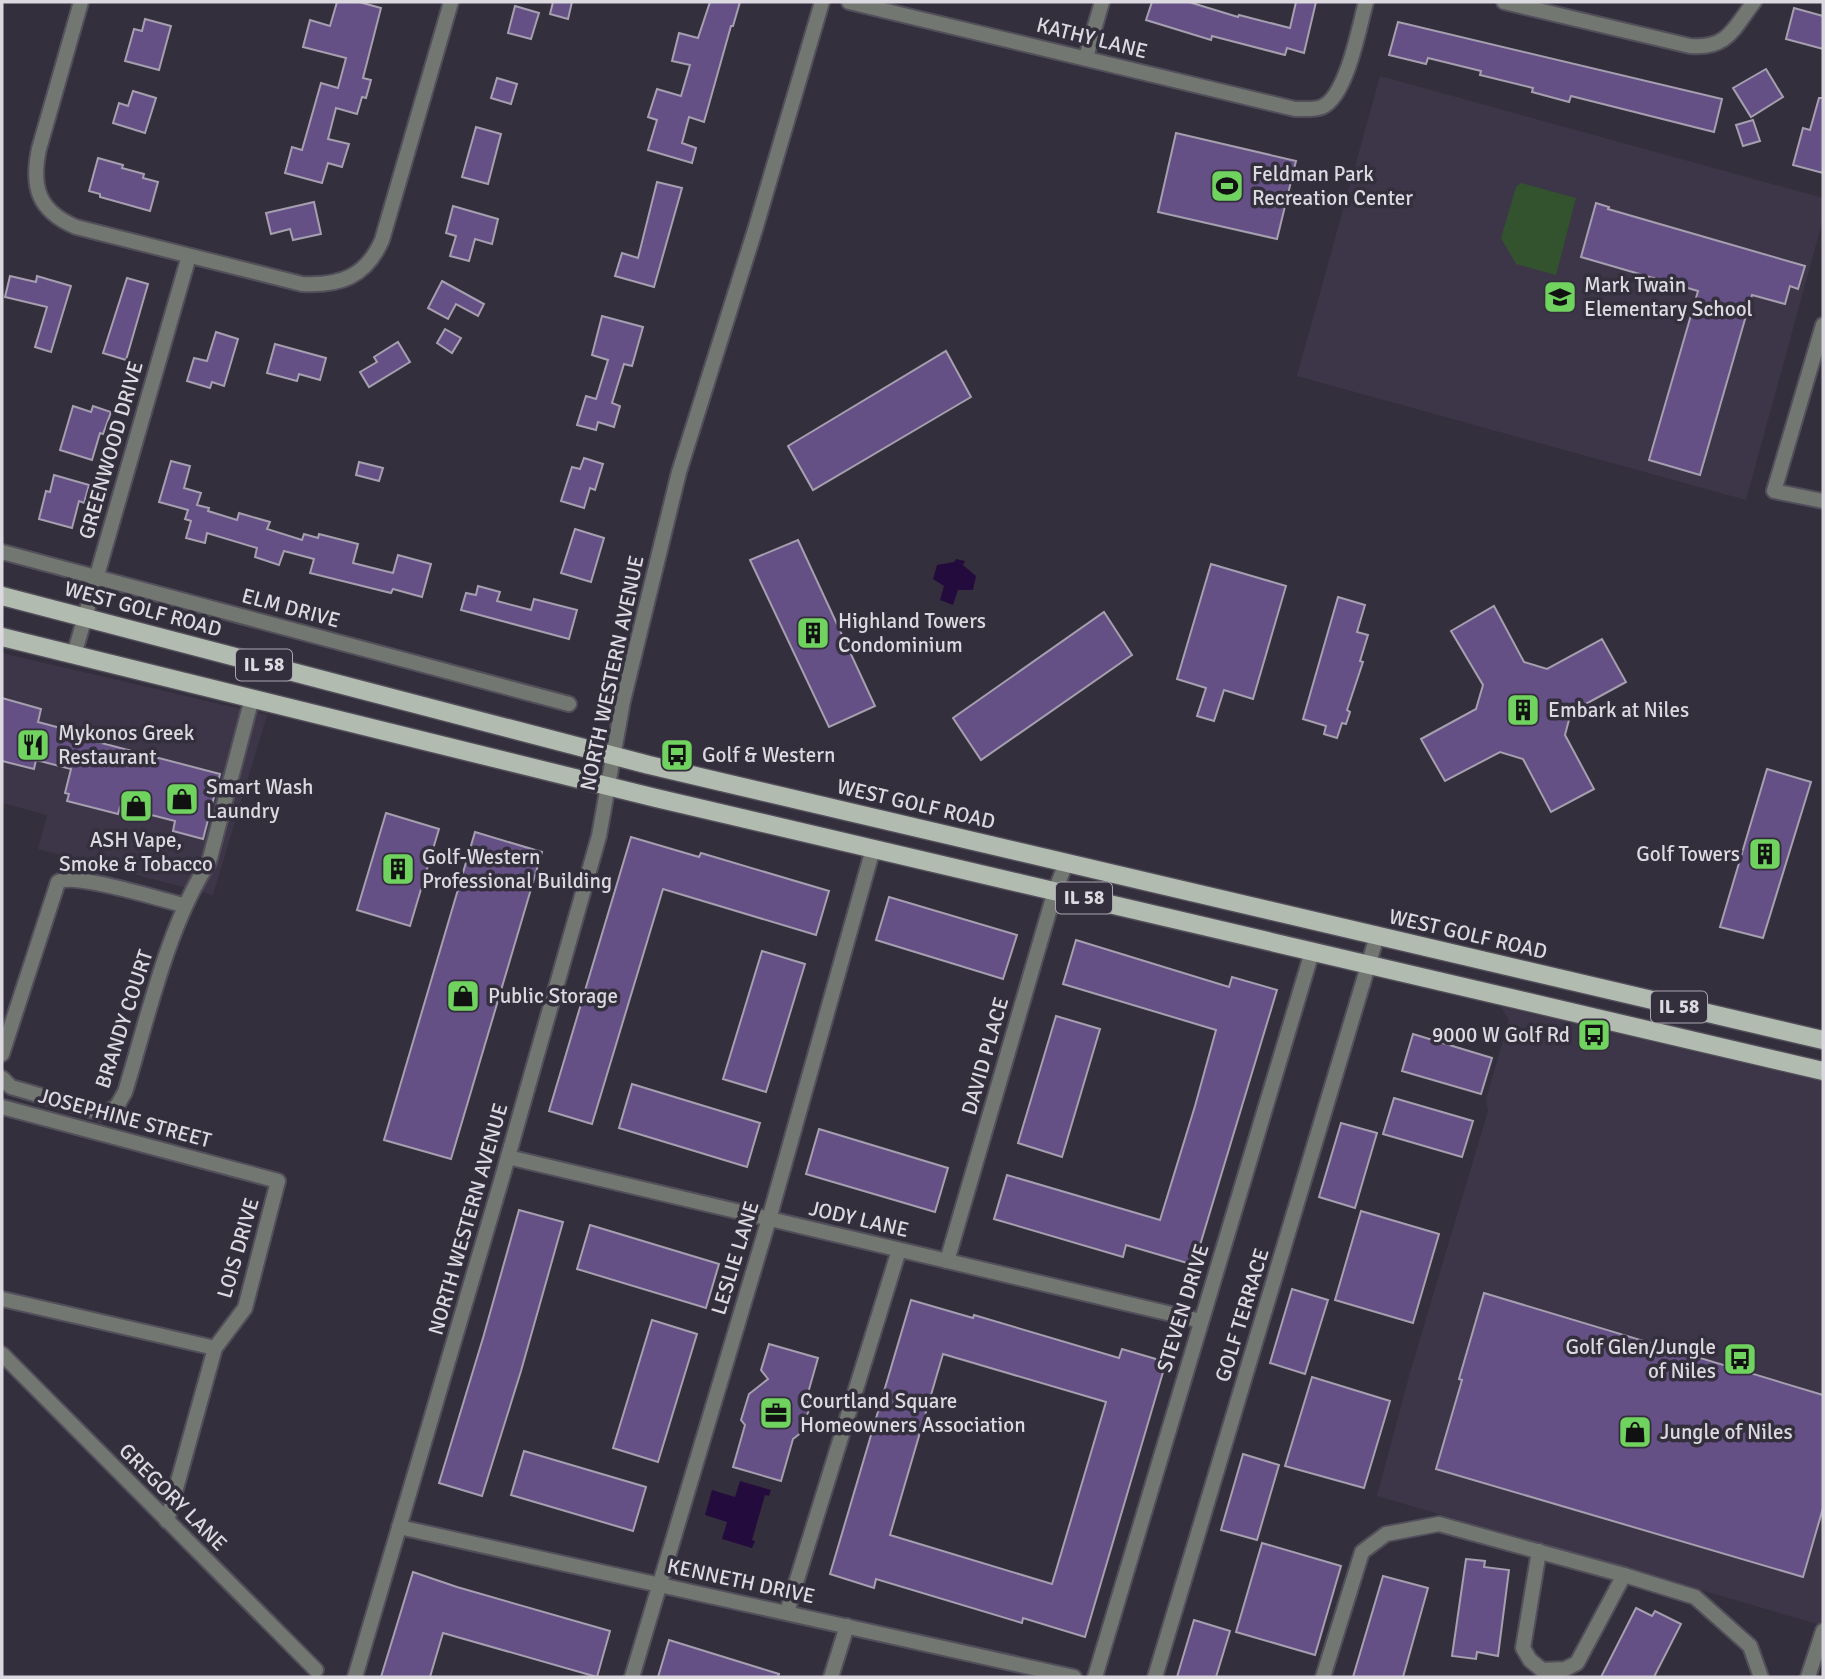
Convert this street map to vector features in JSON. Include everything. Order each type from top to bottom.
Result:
[{"type":"main road","name":"WEST GOLF ROAD","points":[[2,596],[613,757],[1823,1040]]},
{"type":"main road","name":"IL 58","points":[[2,637],[608,787],[1823,1071]]},
{"type":"street","points":[[81,2],[38,149],[35,169],[40,196],[48,210],[60,220],[76,227],[313,285],[343,280],[359,272],[374,257],[382,240],[451,2]]},
{"type":"street","name":"NORTH WESTERN AVENUE","points":[[355,1677],[601,829],[623,701],[679,472],[755,230],[822,2]]},
{"type":"street","name":"KATHY LANE","points":[[849,2],[1295,109],[1324,106],[1343,82],[1366,2]]},
{"type":"street","points":[[1086,57],[1102,2]]},
{"type":"street","points":[[1504,2],[1690,46],[1709,47],[1720,43],[1730,34],[1754,2]]},
{"type":"street","points":[[1567,17],[1571,2]]},
{"type":"street","name":"GREENWOOD DRIVE","points":[[74,655],[189,256]]},
{"type":"street","points":[[1823,325],[1774,491],[1823,501]]},
{"type":"street","name":"ELM DRIVE","points":[[2,552],[569,704]]},
{"type":"street","name":"BRANDY COURT","points":[[2,1078],[11,1087],[104,1114],[117,1106],[125,1091],[178,920],[208,862],[252,698]]},
{"type":"street","name":"LESLIE LANE","points":[[632,1677],[769,1219],[873,849]]},
{"type":"street","name":"DAVID PLACE","points":[[947,1261],[1055,891],[1066,863]]},
{"type":"street","points":[[2,1054],[58,882],[65,878],[93,882],[184,905]]},
{"type":"street","name":"GOLF TERRACE","points":[[1155,1677],[1377,936]]},
{"type":"street","name":"STEVEN DRIVE","points":[[1095,1677],[1312,951]]},
{"type":"street","name":"JOSEPHINE STREET","points":[[2,1107],[278,1181]]},
{"type":"street","name":"JODY LANE","points":[[508,1157],[1201,1321]]},
{"type":"street","name":"LOIS DRIVE","points":[[167,1521],[215,1348],[245,1308],[278,1181]]},
{"type":"street","points":[[787,1612],[899,1250]]},
{"type":"street","points":[[2,1299],[215,1348]]},
{"type":"street","name":"GREGORY LANE","points":[[2,1354],[316,1670]]},
{"type":"street","points":[[1323,1677],[1362,1552],[1386,1534],[1439,1524],[1695,1597],[1750,1646],[1760,1677]]},
{"type":"street","name":"KENNETH DRIVE","points":[[399,1527],[1074,1677]]},
{"type":"street","points":[[1539,1551],[1523,1648],[1530,1660],[1542,1670],[1565,1668],[1577,1663],[1624,1575]]},
{"type":"street","points":[[831,1677],[846,1626]]},
{"type":"street","points":[[1808,1677],[1823,1631]]},
{"type":"shaded area","name":"Mark Twain Elementary School","points":[[1380,76],[1823,198],[1823,219],[1746,500],[1297,376]]},
{"type":"shaded area","points":[[956,559],[965,561],[963,565],[976,576],[973,590],[958,590],[953,605],[940,600],[944,586],[933,579],[937,565],[954,562]]},
{"type":"shaded area","points":[[2,653],[267,715],[213,895],[38,849],[47,815],[2,803]]},
{"type":"shaded area","points":[[1501,1007],[1823,1082],[1821,1625],[1377,1496],[1409,1376],[1488,1111],[1486,1099],[1509,1020]]},
{"type":"shaded area","points":[[740,1481],[771,1490],[769,1496],[765,1495],[752,1548],[722,1539],[727,1522],[705,1515],[712,1490],[735,1497]]},
{"type":"green space","points":[[1521,183],[1576,198],[1556,275],[1516,264],[1501,238],[1516,187]]},
{"type":"building","points":[[337,2],[359,2],[381,8],[363,78],[371,80],[366,98],[362,97],[357,114],[336,108],[328,139],[349,144],[342,167],[328,163],[322,183],[285,173],[292,147],[302,150],[321,83],[338,88],[346,58],[303,47],[310,20],[330,26]]},
{"type":"building","points":[[553,2],[572,2],[568,19],[550,14]]},
{"type":"building","points":[[710,2],[740,2],[704,122],[689,117],[682,143],[696,148],[692,163],[648,150],[657,120],[648,117],[657,89],[681,96],[690,65],[672,61],[679,33],[698,38]]},
{"type":"building","points":[[1152,2],[1189,2],[1238,17],[1239,15],[1290,28],[1296,2],[1316,2],[1304,53],[1287,48],[1285,55],[1212,36],[1211,40],[1146,20]]},
{"type":"building","points":[[515,6],[539,13],[531,39],[508,33]]},
{"type":"building","points":[[1794,8],[1823,16],[1823,49],[1786,39]]},
{"type":"building","points":[[145,19],[171,26],[159,70],[125,61],[134,29],[142,31]]},
{"type":"building","points":[[1398,22],[1722,99],[1714,132],[1571,96],[1569,102],[1532,92],[1533,88],[1480,75],[1481,71],[1428,58],[1426,64],[1389,55]]},
{"type":"building","points":[[1766,69],[1783,97],[1751,117],[1733,88]]},
{"type":"building","points":[[497,78],[517,84],[511,104],[491,98]]},
{"type":"building","points":[[133,91],[156,98],[145,133],[113,123],[119,103],[128,106]]},
{"type":"building","points":[[1819,98],[1823,98],[1823,173],[1793,165],[1803,128],[1810,130]]},
{"type":"building","points":[[1753,120],[1760,141],[1743,146],[1736,125]]},
{"type":"building","points":[[476,127],[501,134],[488,184],[462,177]]},
{"type":"building","name":"Feldman Park Recreation Center","points":[[1176,133],[1296,161],[1277,239],[1158,212]]},
{"type":"building","points":[[98,158],[123,165],[122,168],[144,174],[143,178],[158,182],[150,211],[100,197],[100,194],[89,191]]},
{"type":"building","points":[[657,182],[682,188],[654,287],[615,276],[622,253],[638,258]]},
{"type":"building","points":[[314,202],[321,234],[293,240],[290,229],[271,234],[266,213]]},
{"type":"building","points":[[1596,203],[1609,207],[1608,209],[1805,266],[1798,289],[1790,286],[1785,304],[1752,295],[1700,475],[1649,460],[1698,291],[1581,257]]},
{"type":"building","points":[[453,206],[498,219],[492,244],[475,239],[469,261],[450,256],[456,236],[446,233]]},
{"type":"building","points":[[10,276],[36,282],[37,276],[71,286],[51,352],[35,347],[47,307],[5,297]]},
{"type":"building","points":[[127,278],[148,284],[126,360],[103,353]]},
{"type":"building","points":[[442,281],[484,304],[478,316],[456,304],[448,319],[428,308]]},
{"type":"building","points":[[602,316],[643,327],[632,366],[624,364],[612,403],[620,406],[614,427],[598,422],[596,430],[577,425],[586,396],[596,399],[608,360],[592,355]]},
{"type":"building","points":[[445,329],[461,338],[452,353],[437,343]]},
{"type":"building","points":[[216,332],[238,339],[224,386],[212,382],[210,388],[187,381],[194,358],[207,361]]},
{"type":"building","points":[[398,342],[410,362],[369,387],[360,372],[377,362],[374,357]]},
{"type":"building","points":[[275,344],[326,358],[320,380],[299,374],[297,381],[267,373]]},
{"type":"building","points":[[946,351],[971,397],[813,490],[788,446]]},
{"type":"building","points":[[73,406],[91,412],[93,406],[111,412],[103,434],[100,433],[92,460],[60,450]]},
{"type":"building","points":[[584,458],[603,464],[595,490],[590,488],[584,508],[561,501],[572,467],[580,469]]},
{"type":"building","points":[[171,461],[190,466],[184,488],[201,493],[197,505],[209,508],[208,511],[237,520],[239,513],[270,522],[267,529],[302,540],[304,534],[318,538],[319,534],[358,544],[353,563],[393,573],[398,555],[431,564],[422,597],[393,589],[391,593],[310,573],[314,559],[284,551],[279,565],[255,557],[257,548],[207,533],[205,543],[186,538],[191,521],[185,519],[188,510],[159,502]]},
{"type":"building","points":[[359,462],[383,468],[379,481],[356,475]]},
{"type":"building","points":[[54,475],[89,485],[84,503],[79,501],[72,528],[39,519],[46,491],[50,492]]},
{"type":"building","points":[[575,529],[604,538],[591,582],[561,573]]},
{"type":"building","name":"Highland Towers Condominium","points":[[798,540],[875,706],[829,727],[750,560]]},
{"type":"building","points":[[1211,564],[1286,586],[1253,699],[1224,690],[1214,721],[1197,716],[1206,688],[1177,679]]},
{"type":"building","points":[[478,586],[500,592],[497,601],[531,610],[534,599],[577,610],[569,639],[461,610],[466,593],[476,595]]},
{"type":"building","points":[[1338,597],[1365,605],[1357,632],[1368,635],[1360,661],[1363,662],[1347,710],[1350,712],[1346,724],[1342,723],[1337,738],[1324,734],[1326,726],[1303,719]]},
{"type":"building","name":"Embark at Niles","points":[[1494,606],[1524,662],[1547,669],[1602,639],[1626,682],[1571,712],[1565,735],[1594,789],[1551,812],[1523,759],[1500,752],[1445,781],[1421,739],[1476,709],[1483,685],[1451,631]]},
{"type":"building","name":"Highland Towers Condominium","points":[[1104,612],[1132,655],[981,760],[953,718]]},
{"type":"building","points":[[2,698],[41,709],[38,722],[68,730],[67,734],[220,774],[203,839],[173,831],[175,821],[120,807],[118,814],[67,801],[69,794],[65,793],[71,769],[36,760],[34,769],[2,761]]},
{"type":"building","name":"Golf Towers","points":[[1767,769],[1811,782],[1763,938],[1720,927]]},
{"type":"building","name":"Golf-Western Professional Building","points":[[386,813],[439,829],[410,926],[357,910]]},
{"type":"building","name":"Public Storage","points":[[475,832],[542,852],[451,1159],[384,1140]]},
{"type":"building","points":[[631,837],[699,857],[701,853],[829,891],[816,935],[663,889],[592,1124],[549,1111]]},
{"type":"building","points":[[889,897],[1017,935],[1003,979],[876,940]]},
{"type":"building","points":[[1076,940],[1229,987],[1232,977],[1277,990],[1194,1265],[1126,1245],[1123,1257],[994,1219],[1007,1175],[1160,1220],[1195,1106],[1216,1030],[1063,984]]},
{"type":"building","points":[[762,951],[805,964],[766,1092],[723,1079]]},
{"type":"building","points":[[1056,1016],[1100,1029],[1062,1157],[1018,1143]]},
{"type":"building","points":[[1413,1034],[1492,1058],[1481,1094],[1402,1071]]},
{"type":"building","points":[[632,1084],[760,1123],[747,1167],[619,1128]]},
{"type":"building","points":[[1394,1098],[1473,1121],[1462,1157],[1383,1134]]},
{"type":"building","points":[[1341,1123],[1377,1133],[1355,1208],[1319,1197]]},
{"type":"building","points":[[819,1129],[948,1168],[935,1212],[806,1174]]},
{"type":"building","points":[[519,1210],[563,1222],[482,1496],[439,1483]]},
{"type":"building","points":[[1361,1211],[1439,1234],[1413,1323],[1335,1300]]},
{"type":"building","points":[[590,1225],[719,1264],[706,1308],[577,1269]]},
{"type":"building","points":[[1292,1289],[1328,1300],[1305,1374],[1270,1363]]},
{"type":"building","name":"Jungle of Niles","points":[[1484,1293],[1823,1395],[1823,1508],[1803,1577],[1436,1469]]},
{"type":"building","points":[[911,1300],[973,1318],[974,1315],[1119,1358],[1122,1349],[1166,1362],[1085,1637],[1023,1618],[1022,1623],[876,1579],[874,1588],[830,1574]],"holes":[[[943,1354],[1106,1402],[1052,1584],[890,1535]]]},
{"type":"building","points":[[652,1320],[697,1334],[658,1462],[613,1448]]},
{"type":"building","name":"Courtland Square Homeowners Association","points":[[769,1344],[818,1358],[806,1400],[810,1406],[802,1432],[793,1439],[781,1481],[733,1467],[745,1425],[741,1420],[749,1394],[768,1379],[761,1370]]},
{"type":"building","points":[[1312,1377],[1390,1401],[1364,1488],[1285,1466]]},
{"type":"building","points":[[524,1451],[646,1487],[633,1531],[511,1495]]},
{"type":"building","points":[[1243,1454],[1279,1465],[1257,1540],[1221,1530]]},
{"type":"building","points":[[1262,1543],[1341,1566],[1315,1655],[1236,1632]]},
{"type":"building","points":[[1466,1559],[1485,1561],[1484,1567],[1509,1570],[1498,1656],[1477,1652],[1476,1659],[1452,1656]]},
{"type":"building","points":[[413,1572],[610,1631],[597,1677],[443,1633],[430,1677],[381,1677]]},
{"type":"building","points":[[1383,1576],[1428,1588],[1403,1677],[1353,1677]]},
{"type":"building","points":[[1636,1608],[1652,1616],[1655,1611],[1681,1624],[1654,1677],[1601,1677]]},
{"type":"building","points":[[1194,1620],[1230,1631],[1216,1677],[1177,1677]]},
{"type":"building","points":[[669,1640],[779,1674],[778,1677],[658,1677]]},
{"type":"place","name":"Feldman Park Recreation Center","points":[[1227,186]]},
{"type":"place","name":"Mark Twain Elementary School","points":[[1560,297]]},
{"type":"place","name":"Highland Towers Condominium","points":[[813,633]]},
{"type":"place","name":"Embark at Niles","points":[[1523,710]]},
{"type":"place","name":"Mykonos Greek Restaurant","points":[[33,745]]},
{"type":"place","name":"Golf & Western","points":[[677,755]]},
{"type":"place","name":"Smart Wash Laundry","points":[[182,799]]},
{"type":"place","name":"ASH Vape, Smoke & Tobacco","points":[[136,806]]},
{"type":"place","name":"Golf Towers","points":[[1765,854]]},
{"type":"place","name":"Golf-Western Professional Building","points":[[398,869]]},
{"type":"place","name":"Public Storage","points":[[463,996]]},
{"type":"place","name":"9000 W Golf Rd","points":[[1594,1035]]},
{"type":"place","name":"Golf Glen/Jungle of Niles","points":[[1740,1359]]},
{"type":"place","name":"Courtland Square Homeowners Association","points":[[776,1413]]},
{"type":"place","name":"Jungle of Niles","points":[[1635,1432]]}]
